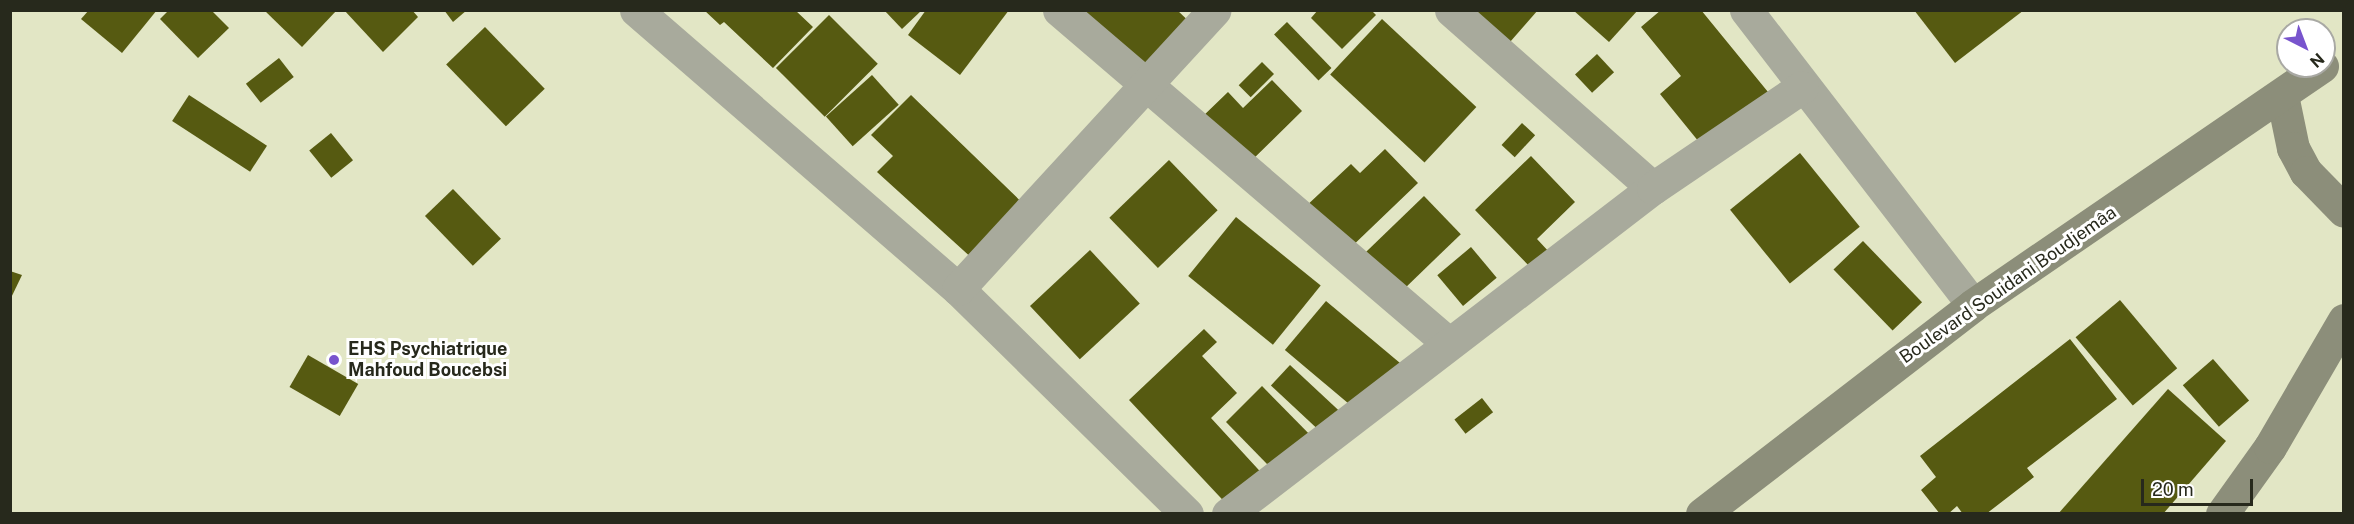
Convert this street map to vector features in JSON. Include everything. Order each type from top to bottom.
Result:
[{"type":"main road","name":"Boulevard Souidani Boudjemâa","points":[[1702,513],[1973,306],[2306,78]]},
{"type":"main road","points":[[2282,95],[2285,122],[2302,164],[2323,193],[2343,211]]},
{"type":"main road","points":[[2222,513],[2270,447],[2343,320]]},
{"type":"street","points":[[636,10],[958,289],[1187,513]]},
{"type":"street","points":[[1059,10],[1447,342]]},
{"type":"street","points":[[958,289],[1149,86],[1215,10]]},
{"type":"street","points":[[1451,10],[1653,188]]},
{"type":"street","points":[[1746,10],[1802,87],[1973,306]]},
{"type":"street","points":[[1228,513],[1447,342],[1653,188],[1802,87]]},
{"type":"building","points":[[89,10],[157,10],[122,53],[81,19]]},
{"type":"building","points":[[169,10],[211,10],[229,28],[198,58],[160,19]]},
{"type":"building","points":[[264,10],[337,10],[302,47]]},
{"type":"building","points":[[344,10],[412,10],[418,17],[383,52]]},
{"type":"building","points":[[444,10],[467,10],[453,22]]},
{"type":"building","points":[[704,10],[795,10],[813,27],[773,68],[724,22],[720,25]]},
{"type":"building","points":[[884,10],[922,10],[902,29]]},
{"type":"building","points":[[926,10],[1009,10],[960,75],[908,35]]},
{"type":"building","points":[[1083,10],[1177,10],[1196,28],[1154,75]]},
{"type":"building","points":[[1318,10],[1371,10],[1376,15],[1342,49],[1311,18]]},
{"type":"building","points":[[1474,10],[1538,10],[1510,42]]},
{"type":"building","points":[[1573,10],[1638,10],[1609,42]]},
{"type":"building","points":[[1661,10],[1701,10],[1777,103],[1712,158],[1660,94],[1681,76],[1641,27]]},
{"type":"building","points":[[1914,10],[2024,10],[1955,63]]},
{"type":"building","points":[[829,15],[878,64],[825,117],[776,68]]},
{"type":"building","points":[[1382,19],[1476,107],[1425,163],[1330,75]]},
{"type":"building","points":[[1287,22],[1331,68],[1319,81],[1274,35]]},
{"type":"building","points":[[485,27],[545,89],[506,126],[446,65]]},
{"type":"building","points":[[1597,54],[1614,72],[1592,93],[1575,74]]},
{"type":"building","points":[[279,58],[294,77],[261,103],[246,84]]},
{"type":"building","points":[[1262,62],[1274,74],[1251,97],[1239,85]]},
{"type":"building","points":[[872,75],[899,105],[853,146],[826,116]]},
{"type":"building","points":[[1272,80],[1302,111],[1246,166],[1200,119],[1228,92],[1243,108]]},
{"type":"building","points":[[189,95],[267,146],[250,172],[172,121]]},
{"type":"building","points":[[911,95],[1037,217],[985,270],[877,172],[893,156],[871,135]]},
{"type":"building","points":[[1522,123],[1535,135],[1515,157],[1502,145]]},
{"type":"building","points":[[331,133],[353,160],[331,178],[309,151]]},
{"type":"building","points":[[1385,149],[1418,183],[1345,253],[1303,209],[1351,164],[1360,173]]},
{"type":"building","points":[[1800,153],[1860,227],[1790,283],[1730,210]]},
{"type":"building","points":[[1531,156],[1575,202],[1537,239],[1550,253],[1533,270],[1475,210]]},
{"type":"building","points":[[1169,160],[1218,210],[1158,268],[1109,218]]},
{"type":"building","points":[[453,189],[501,239],[473,266],[425,216]]},
{"type":"building","points":[[1424,196],[1461,234],[1400,293],[1363,255]]},
{"type":"building","points":[[1236,217],[1321,286],[1273,345],[1188,276]]},
{"type":"building","points":[[1863,241],[1922,302],[1893,331],[1834,269]]},
{"type":"building","points":[[1471,247],[1497,278],[1463,306],[1437,275]]},
{"type":"building","points":[[1090,250],[1140,303],[1080,359],[1030,306]]},
{"type":"building","points":[[10,271],[22,275],[10,300]]},
{"type":"building","points":[[2120,300],[2177,368],[2133,405],[2076,337]]},
{"type":"building","points":[[1326,301],[1406,368],[1365,417],[1285,350]]},
{"type":"building","points":[[1204,329],[1217,342],[1202,356],[1237,393],[1211,418],[1268,480],[1234,512],[1129,400]]},
{"type":"building","points":[[2070,339],[2117,399],[2027,468],[2034,477],[1986,514],[1963,514],[1957,506],[1948,514],[1940,514],[1921,490],[1936,477],[1920,456]]},
{"type":"building","points":[[308,355],[358,384],[340,416],[290,387]]},
{"type":"building","points":[[2213,359],[2249,401],[2219,427],[2183,385]]},
{"type":"building","points":[[1290,365],[1351,422],[1332,443],[1271,385]]},
{"type":"building","points":[[1262,386],[1321,446],[1267,464],[1226,422]]},
{"type":"building","points":[[2168,389],[2226,441],[2163,514],[2058,514]]},
{"type":"building","points":[[1482,398],[1493,412],[1466,434],[1454,420]]},
{"type":"place","name":"EHS Psychiatrique Mahfoud Boucebsi","points":[[334,360]]}]
